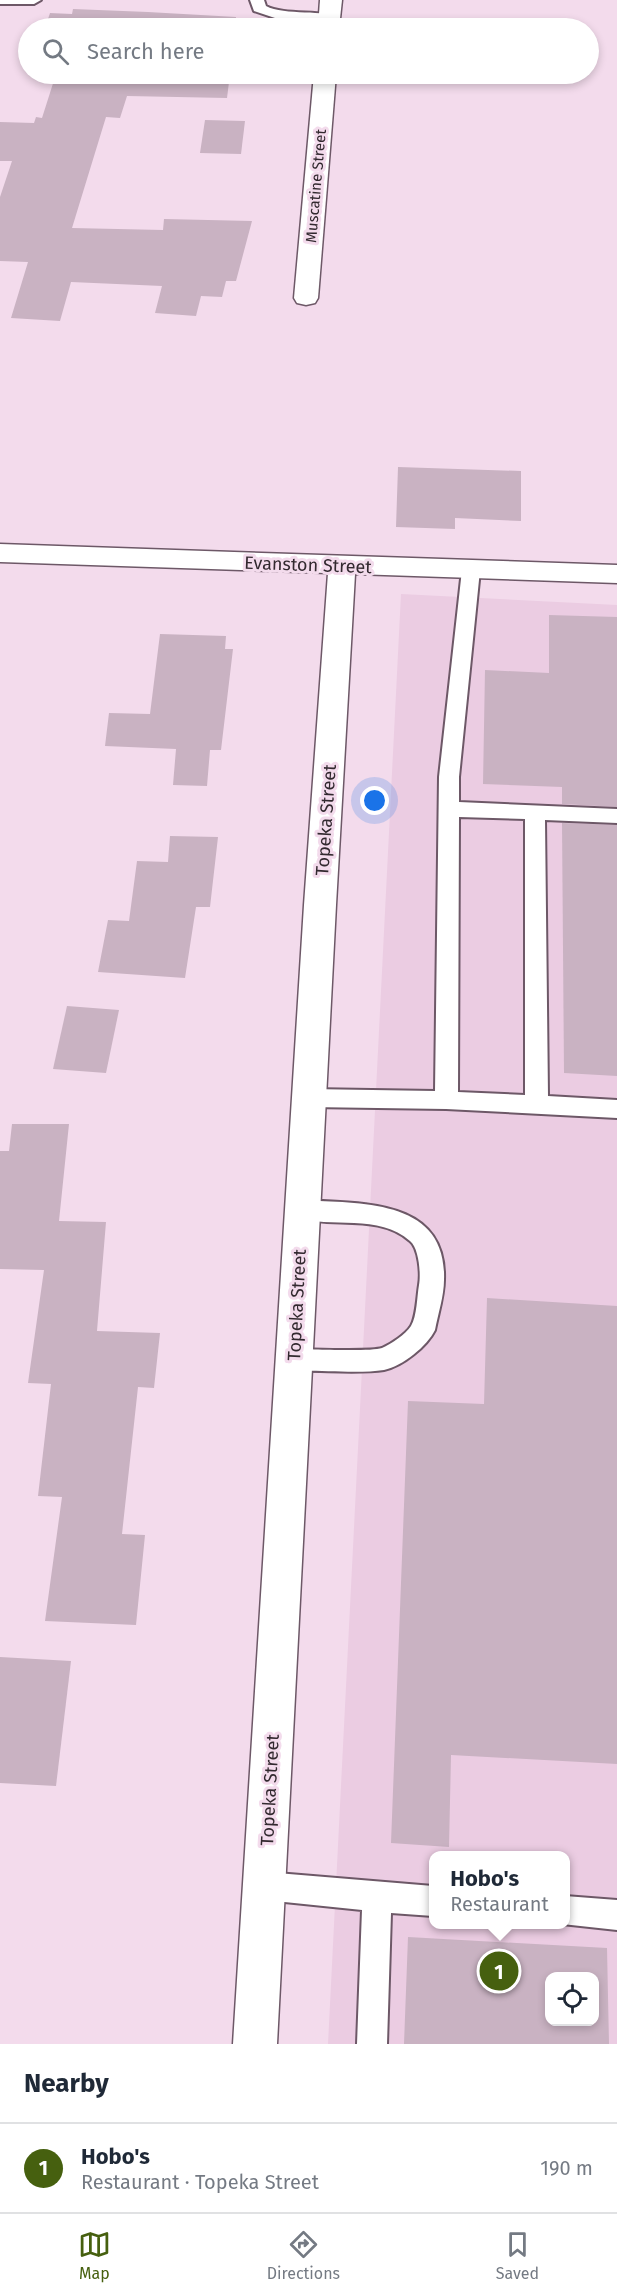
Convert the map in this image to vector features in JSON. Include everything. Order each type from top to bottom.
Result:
[{"type":"street","name":"Muscatine Street","points":[[306,298],[324,84]]},
{"type":"street","name":"Evanston Street","points":[[0,554],[617,574]]},
{"type":"street","name":"Topeka Street","points":[[255,2044],[342,566]]},
{"type":"lane","points":[[0,0],[34,0]]},
{"type":"lane","points":[[257,0],[259,8],[267,13],[281,16],[330,15]]},
{"type":"lane","points":[[446,1100],[449,777],[471,570]]},
{"type":"lane","points":[[449,808],[617,816]]},
{"type":"lane","points":[[535,812],[537,1105]]},
{"type":"lane","points":[[309,1098],[446,1100],[617,1109]]},
{"type":"lane","points":[[294,1360],[384,1359],[407,1345],[423,1330],[432,1279],[428,1251],[421,1235],[394,1219],[355,1213],[303,1210]]},
{"type":"lane","points":[[265,1886],[429,1901]]},
{"type":"lane","points":[[372,2044],[377,1896]]},
{"type":"lane","points":[[570,1911],[617,1915]]},
{"type":"shaded area","points":[[401,594],[617,605],[617,2044],[328,2044]]},
{"type":"building","points":[[73,9],[236,17],[48,18],[50,13],[72,14]]},
{"type":"building","points":[[53,84],[229,84],[227,98],[127,96],[120,118],[106,117],[72,228],[163,230],[164,219],[252,221],[236,281],[226,281],[222,297],[201,296],[196,316],[155,313],[162,286],[71,282],[60,321],[11,318],[28,262],[0,261],[0,197],[12,161],[0,161],[0,122],[34,123],[36,117],[42,118]]},
{"type":"building","points":[[205,120],[245,121],[241,154],[200,153]]},
{"type":"building","points":[[398,467],[521,471],[521,521],[455,518],[455,529],[396,527]]},
{"type":"building","points":[[549,615],[617,617],[617,807],[562,804],[562,787],[483,784],[485,670],[549,673]]},
{"type":"building","points":[[160,634],[226,636],[225,649],[233,649],[221,750],[210,750],[207,786],[173,785],[176,749],[105,746],[109,713],[150,714]]},
{"type":"building","points":[[562,823],[617,825],[617,1076],[564,1073]]},
{"type":"building","points":[[170,836],[218,837],[210,907],[196,907],[185,978],[98,972],[108,920],[129,921],[137,861],[168,862]]},
{"type":"building","points":[[67,1006],[119,1010],[106,1073],[53,1069]]},
{"type":"building","points":[[12,1124],[69,1124],[59,1221],[106,1222],[97,1331],[160,1333],[154,1388],[138,1387],[122,1534],[145,1535],[136,1625],[45,1621],[62,1497],[38,1496],[51,1384],[28,1383],[44,1270],[0,1269],[0,1151],[9,1151]]},
{"type":"building","points":[[487,1298],[617,1306],[617,1764],[451,1755],[449,1847],[391,1843],[408,1401],[484,1404]]},
{"type":"building","points":[[0,1657],[71,1661],[56,1786],[0,1783]]},
{"type":"building","points":[[408,1937],[607,1948],[609,2044],[404,2044]]},
{"type":"place","name":"Hobo's","points":[[499,1971]]}]
